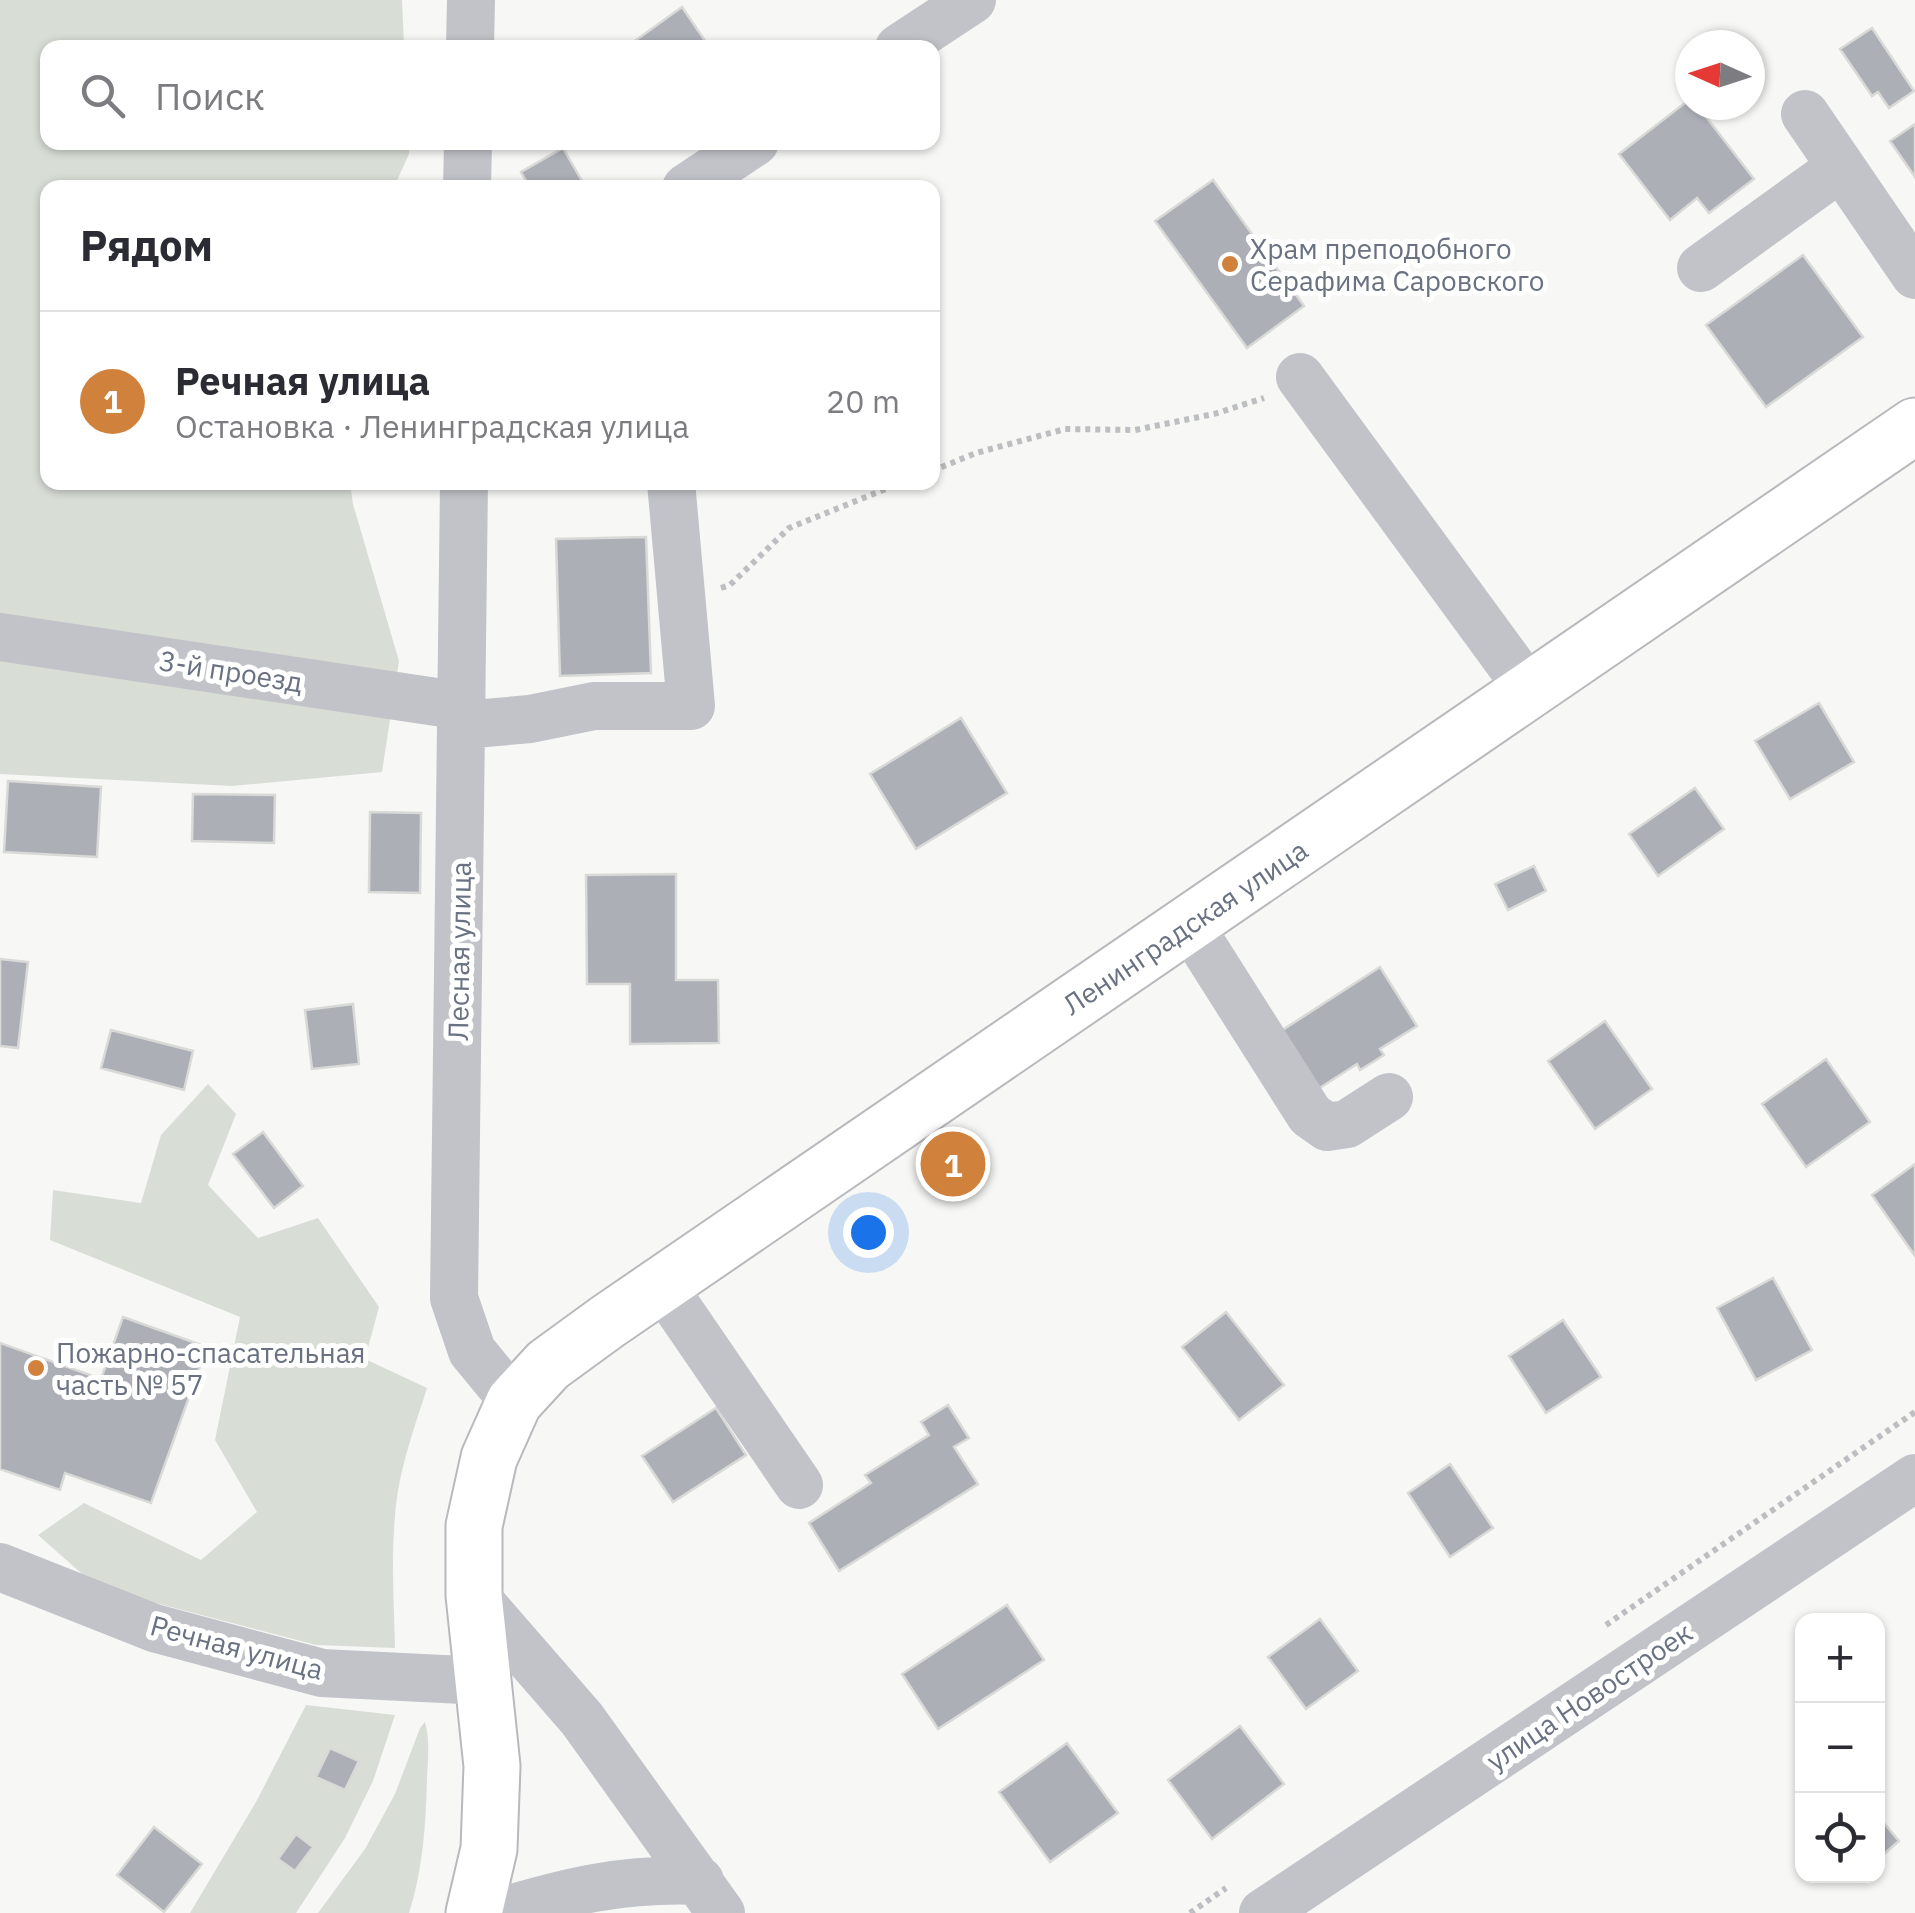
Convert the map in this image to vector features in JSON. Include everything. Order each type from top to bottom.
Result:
[{"type":"main road","name":"Ленинградская улица","points":[[474,1595],[474,1526],[489,1458],[514,1402],[548,1364],[1915,426]]},
{"type":"main road","points":[[474,1595],[492,1766],[488,1849],[474,1913]]},
{"type":"street","points":[[470,40],[471,0]]},
{"type":"street","points":[[911,40],[972,0]]},
{"type":"street","points":[[1805,114],[1915,276]]},
{"type":"street","points":[[468,150],[468,180]]},
{"type":"street","points":[[698,180],[742,150]]},
{"type":"street","points":[[1701,268],[1841,167]]},
{"type":"street","points":[[1300,377],[1530,690]]},
{"type":"street","name":"Лесная улица","points":[[464,490],[454,1298],[472,1351],[514,1402]]},
{"type":"street","points":[[673,490],[682,602]]},
{"type":"street","name":"3-й проезд","points":[[0,636],[463,715],[530,718],[594,706],[691,706],[682,602]]},
{"type":"street","points":[[1188,924],[1310,1115],[1326,1127],[1347,1124],[1389,1097]]},
{"type":"street","points":[[662,1285],[799,1485]]},
{"type":"street","name":"улица Новостроек","points":[[1263,1913],[1915,1478]]},
{"type":"street","name":"Речная улица","points":[[0,1567],[154,1628],[322,1672],[483,1681]]},
{"type":"street","points":[[474,1595],[582,1719],[710,1897]]},
{"type":"street","points":[[496,1913],[592,1887],[656,1879],[710,1897]]},
{"type":"path","points":[[940,467],[1064,429],[1134,430],[1214,414],[1268,397],[1300,377]]},
{"type":"path","points":[[682,602],[730,585],[789,528],[883,490]]},
{"type":"shaded area","points":[[0,0],[402,0],[404,40],[40,40],[40,150],[409,150],[397,180],[40,180],[40,490],[351,490],[399,661],[382,772],[232,786],[0,774]]},
{"type":"shaded area","points":[[208,1084],[236,1114],[208,1185],[258,1238],[318,1218],[379,1307],[365,1359],[427,1388],[399,1483],[393,1566],[395,1648],[316,1645],[98,1588],[38,1535],[84,1503],[201,1560],[257,1512],[215,1440],[240,1317],[50,1240],[53,1190],[141,1203],[161,1135]]},
{"type":"shaded area","points":[[306,1705],[395,1715],[373,1781],[345,1838],[296,1913],[190,1913],[256,1802]]},
{"type":"shaded area","points":[[425,1722],[425,1829],[409,1913],[318,1913],[365,1849],[395,1794]]},
{"type":"building","points":[[682,7],[705,40],[636,40]]},
{"type":"building","points":[[1872,28],[1914,91],[1889,108],[1878,92],[1872,96],[1840,49]]},
{"type":"building","points":[[1675,111],[1675,120],[1709,120],[1754,179],[1709,213],[1697,198],[1670,220],[1619,154]]},
{"type":"building","points":[[1915,124],[1915,177],[1890,141]]},
{"type":"building","points":[[564,150],[581,180],[526,180],[521,172]]},
{"type":"building","name":"Храм преподобного Серафима Саровского","points":[[1213,180],[1304,306],[1247,348],[1155,221]]},
{"type":"building","points":[[1803,255],[1863,337],[1766,407],[1706,325]]},
{"type":"building","points":[[646,537],[651,673],[560,676],[556,539]]},
{"type":"building","points":[[1819,703],[1854,762],[1790,799],[1755,741]]},
{"type":"building","points":[[961,718],[1007,793],[916,849],[870,774]]},
{"type":"building","points":[[8,781],[101,787],[97,857],[4,852]]},
{"type":"building","points":[[1695,788],[1724,829],[1658,876],[1629,834]]},
{"type":"building","points":[[193,794],[275,795],[274,843],[192,841]]},
{"type":"building","points":[[370,812],[421,813],[420,893],[369,892]]},
{"type":"building","points":[[1534,866],[1546,891],[1508,910],[1495,884]]},
{"type":"building","points":[[676,874],[676,980],[718,980],[719,1043],[630,1044],[630,984],[587,984],[586,875]]},
{"type":"building","points":[[0,959],[28,962],[18,1048],[0,1046]]},
{"type":"building","points":[[1380,967],[1417,1026],[1380,1049],[1384,1055],[1373,1062],[1360,1070],[1357,1064],[1318,1089],[1281,1031]]},
{"type":"building","points":[[353,1004],[359,1064],[312,1069],[305,1010]]},
{"type":"building","points":[[1605,1021],[1652,1089],[1595,1129],[1548,1061]]},
{"type":"building","points":[[111,1030],[193,1051],[184,1090],[101,1068]]},
{"type":"building","points":[[1826,1059],[1870,1122],[1806,1167],[1762,1104]]},
{"type":"building","points":[[263,1132],[303,1186],[274,1208],[233,1154]]},
{"type":"building","points":[[1915,1164],[1915,1256],[1872,1195]]},
{"type":"building","points":[[1773,1278],[1812,1350],[1756,1380],[1717,1308]]},
{"type":"building","points":[[1226,1312],[1284,1385],[1239,1420],[1182,1347]]},
{"type":"building","points":[[123,1317],[207,1347],[151,1503],[65,1473],[60,1490],[0,1469],[0,1343],[101,1379]]},
{"type":"building","points":[[1563,1320],[1601,1377],[1546,1413],[1509,1356]]},
{"type":"building","points":[[948,1405],[969,1438],[954,1447],[978,1484],[839,1571],[809,1523],[871,1483],[865,1475],[929,1435],[921,1422]]},
{"type":"building","points":[[716,1408],[746,1455],[673,1502],[642,1456]]},
{"type":"building","points":[[1450,1464],[1493,1528],[1450,1557],[1408,1493]]},
{"type":"building","points":[[1007,1605],[1044,1660],[938,1729],[902,1674]]},
{"type":"building","points":[[1320,1619],[1358,1671],[1306,1709],[1268,1657]]},
{"type":"building","points":[[1240,1726],[1284,1784],[1212,1839],[1168,1780]]},
{"type":"building","points":[[1067,1743],[1118,1813],[1050,1862],[999,1792]]},
{"type":"building","points":[[330,1748],[359,1761],[345,1790],[316,1777]]},
{"type":"building","points":[[1885,1824],[1899,1841],[1885,1853]]},
{"type":"building","points":[[154,1827],[202,1864],[164,1912],[117,1875]]},
{"type":"building","points":[[296,1834],[313,1847],[295,1871],[278,1859]]},
{"type":"place","name":"Храм преподобного Серафима Саровского","points":[[1230,264]]},
{"type":"place","name":"Речная улица","points":[[953,1164]]},
{"type":"place","name":"Пожарно-спасательная часть № 57","points":[[36,1368]]}]
